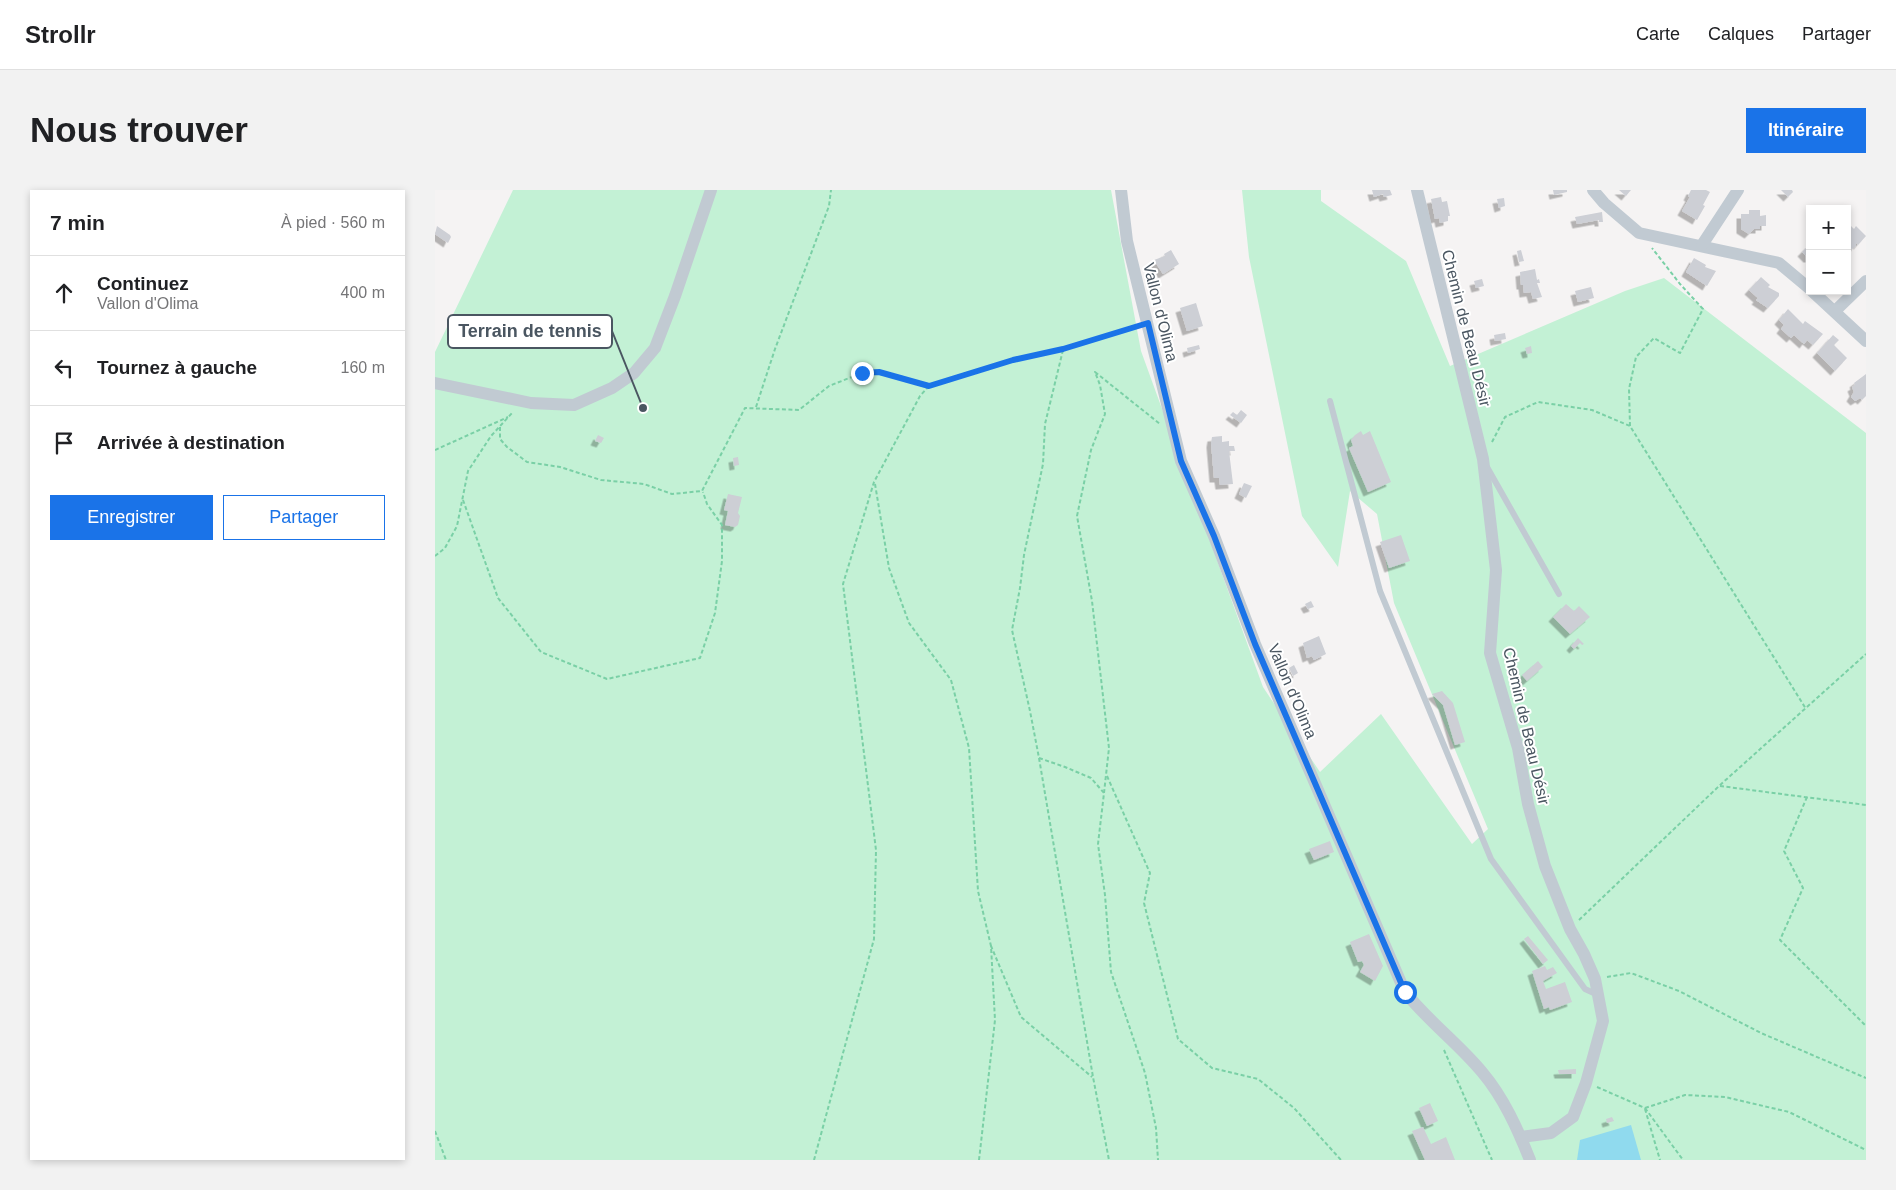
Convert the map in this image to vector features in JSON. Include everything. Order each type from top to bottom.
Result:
[{"type":"street","points":[[435,383],[531,403],[574,405],[612,388],[634,373],[655,348],[711,190]]},
{"type":"street","name":"Vallon d'Olima","points":[[1121,190],[1127,241],[1181,461],[1214,536],[1255,644],[1405,992],[1416,1006],[1483,1073],[1514,1122],[1530,1160]]},
{"type":"street","name":"Chemin de Beau Désir","points":[[1417,190],[1483,459],[1496,570],[1490,653],[1518,748],[1528,804],[1545,866],[1570,929],[1595,979],[1603,1021],[1586,1083],[1573,1116],[1551,1133],[1521,1137]]},
{"type":"street","points":[[1593,190],[1604,203],[1639,233],[1779,262],[1806,286]]},
{"type":"street","points":[[1703,245],[1738,190]]},
{"type":"street","points":[[1835,311],[1866,281]]},
{"type":"street","points":[[1817,295],[1866,341]]},
{"type":"lane","points":[[1330,401],[1380,591],[1491,859],[1585,989],[1598,995]]},
{"type":"lane","points":[[1483,459],[1559,594]]},
{"type":"path","points":[[755,408],[775,349],[829,206],[831,190]]},
{"type":"path","points":[[1639,233],[1703,309],[1681,353],[1654,338],[1636,357],[1629,389],[1630,426],[1806,708]]},
{"type":"path","points":[[814,1160],[874,939],[876,850],[843,584],[874,482],[920,396],[929,386],[1013,360],[1063,349],[1148,323]]},
{"type":"path","points":[[1063,349],[1045,424],[1043,464],[1011,630],[1039,758],[1093,1077],[1109,1160]]},
{"type":"path","points":[[463,500],[498,598],[541,652],[607,679],[700,658],[715,613],[722,561],[722,525],[707,504],[702,491],[745,408],[799,410],[829,386],[862,373],[879,372],[929,386]]},
{"type":"path","points":[[1158,1160],[1156,1128],[1145,1073],[1111,972],[1105,895],[1098,844],[1109,748],[1092,601],[1077,516],[1091,450],[1105,414],[1100,385],[1095,372],[1175,436]]},
{"type":"path","points":[[435,556],[445,548],[457,526],[468,472],[486,443],[510,416],[519,400]]},
{"type":"path","points":[[1483,459],[1505,417],[1538,402],[1592,410],[1630,426]]},
{"type":"path","points":[[435,450],[510,416]]},
{"type":"path","points":[[500,427],[500,439],[507,447],[527,462],[560,467],[601,480],[644,484],[672,494],[702,491]]},
{"type":"path","points":[[874,482],[892,577],[909,623],[951,680],[969,748],[978,891],[991,946],[1021,1017],[1093,1077]]},
{"type":"path","points":[[1570,929],[1719,786],[1866,654]]},
{"type":"path","points":[[1039,758],[1065,766],[1091,778],[1104,793]]},
{"type":"path","points":[[1107,776],[1150,873],[1144,903],[1178,1039],[1212,1068],[1258,1079],[1294,1108],[1341,1160]]},
{"type":"path","points":[[1719,786],[1866,805]]},
{"type":"path","points":[[1807,797],[1785,851],[1803,888],[1779,940],[1866,1026]]},
{"type":"path","points":[[979,1160],[995,1020],[991,946]]},
{"type":"path","points":[[1595,979],[1631,973],[1679,991],[1761,1033],[1866,1078]]},
{"type":"path","points":[[1442,1046],[1492,1160]]},
{"type":"path","points":[[1586,1083],[1645,1108],[1683,1160]]},
{"type":"path","points":[[1645,1108],[1685,1095],[1725,1097],[1789,1112],[1866,1150]]},
{"type":"path","points":[[1645,1108],[1660,1160]]},
{"type":"path","points":[[435,1131],[446,1160]]},
{"type":"green space","points":[[513,190],[1111,190],[1141,351],[1263,687],[1320,772],[1381,714],[1472,844],[1488,829],[1394,603],[1377,514],[1350,491],[1338,567],[1302,516],[1249,257],[1242,190],[1321,190],[1321,201],[1406,261],[1450,366],[1625,291],[1664,278],[1866,433],[1866,1160],[435,1160],[435,352]]},
{"type":"water","points":[[1631,1125],[1641,1160],[1577,1160],[1580,1140]]},
{"type":"building","points":[[1372,190],[1390,190],[1392,195],[1384,197],[1383,194],[1374,197]]},
{"type":"building","points":[[1553,190],[1567,190],[1567,192],[1554,195]]},
{"type":"building","points":[[1619,190],[1631,190],[1626,196]]},
{"type":"building","points":[[1691,190],[1706,190],[1710,192],[1697,220],[1682,211],[1690,197],[1688,196]]},
{"type":"building","points":[[1781,190],[1792,190],[1793,192],[1788,197]]},
{"type":"building","points":[[1441,197],[1442,202],[1447,201],[1450,216],[1448,216],[1448,221],[1440,223],[1439,218],[1435,219],[1431,199]]},
{"type":"building","points":[[1504,198],[1505,206],[1499,208],[1497,199]]},
{"type":"building","points":[[1749,210],[1760,210],[1760,216],[1766,215],[1766,226],[1760,226],[1760,229],[1754,229],[1749,234],[1741,229],[1741,214],[1749,214]]},
{"type":"building","points":[[1602,212],[1603,222],[1599,222],[1599,220],[1577,224],[1575,217]]},
{"type":"building","points":[[437,226],[450,235],[448,243],[435,234]]},
{"type":"building","points":[[1851,226],[1854,229],[1856,226],[1866,236],[1858,245],[1856,243],[1856,246],[1852,249]]},
{"type":"building","points":[[1806,248],[1806,256],[1802,252]]},
{"type":"building","points":[[1171,250],[1179,264],[1163,274],[1154,260],[1165,256],[1164,254]]},
{"type":"building","points":[[1521,250],[1524,261],[1519,262],[1517,251]]},
{"type":"building","points":[[1694,258],[1706,265],[1705,267],[1716,271],[1707,286],[1686,272]]},
{"type":"building","points":[[1535,269],[1542,297],[1533,299],[1531,292],[1524,293],[1520,272]]},
{"type":"building","points":[[1761,277],[1770,285],[1768,287],[1779,293],[1779,296],[1768,308],[1756,300],[1758,298],[1749,290]]},
{"type":"building","points":[[1482,279],[1484,286],[1476,288],[1474,281]]},
{"type":"building","points":[[1591,287],[1594,298],[1578,302],[1575,291]]},
{"type":"building","points":[[1196,303],[1203,326],[1187,331],[1180,308]]},
{"type":"building","points":[[1788,309],[1803,324],[1805,321],[1823,334],[1813,345],[1807,340],[1804,344],[1794,335],[1791,338],[1781,329],[1784,325],[1779,320]]},
{"type":"building","points":[[1505,333],[1506,339],[1495,341],[1494,335]]},
{"type":"building","points":[[1833,335],[1839,340],[1834,345],[1847,358],[1835,371],[1817,353]]},
{"type":"building","points":[[1199,345],[1200,349],[1188,353],[1187,348]]},
{"type":"building","points":[[1531,346],[1532,353],[1527,354],[1525,348]]},
{"type":"building","points":[[1866,374],[1866,396],[1862,400],[1860,398],[1855,401],[1851,397],[1854,392],[1852,387],[1855,385],[1854,383]]},
{"type":"building","points":[[1241,410],[1247,415],[1241,423],[1230,415],[1233,412],[1237,415]]},
{"type":"building","points":[[1361,431],[1363,435],[1370,431],[1391,482],[1368,492],[1349,448],[1353,446],[1351,440]]},
{"type":"building","points":[[598,435],[604,438],[601,443],[595,441]]},
{"type":"building","points":[[1222,436],[1222,442],[1229,441],[1229,446],[1234,446],[1235,451],[1229,451],[1233,484],[1220,485],[1219,478],[1214,478],[1212,437]]},
{"type":"building","points":[[738,457],[739,465],[734,466],[733,458]]},
{"type":"building","points":[[1244,483],[1252,486],[1246,498],[1239,494]]},
{"type":"building","points":[[728,494],[742,497],[738,513],[740,516],[738,525],[735,527],[725,525],[728,511],[724,510]]},
{"type":"building","points":[[1401,535],[1410,561],[1389,568],[1380,542]]},
{"type":"building","points":[[1311,601],[1314,607],[1308,609],[1305,604]]},
{"type":"building","points":[[1566,604],[1574,611],[1579,606],[1590,617],[1570,634],[1553,617]]},
{"type":"building","points":[[1319,636],[1326,654],[1314,660],[1312,656],[1307,658],[1303,643]]},
{"type":"building","points":[[1578,638],[1584,644],[1580,643],[1574,649],[1571,646]]},
{"type":"building","points":[[1538,661],[1543,667],[1527,681],[1522,675]]},
{"type":"building","points":[[1294,665],[1298,673],[1293,676],[1289,668]]},
{"type":"building","points":[[1442,691],[1453,703],[1465,742],[1455,745],[1443,705],[1432,694]]},
{"type":"building","points":[[1330,841],[1334,852],[1314,860],[1309,849]]},
{"type":"building","points":[[1369,934],[1383,966],[1375,981],[1360,972],[1364,965],[1362,961],[1358,962],[1350,942]]},
{"type":"building","points":[[1528,936],[1548,960],[1543,964],[1524,939]]},
{"type":"building","points":[[1545,966],[1547,970],[1553,967],[1557,973],[1543,981],[1546,989],[1565,982],[1572,1002],[1550,1010],[1549,1007],[1544,1009],[1532,971]]},
{"type":"building","points":[[1576,1069],[1576,1074],[1559,1074],[1558,1070]]},
{"type":"building","points":[[1430,1103],[1438,1121],[1427,1126],[1419,1108]]},
{"type":"building","points":[[1612,1117],[1614,1121],[1607,1123],[1606,1119]]},
{"type":"building","points":[[1423,1127],[1431,1144],[1446,1137],[1455,1160],[1425,1160],[1412,1131]]},
{"type":"place","name":"Terrain de tennis","points":[[643,408]]},
{"type":"route","points":[[862,373],[879,372],[929,386],[1013,360],[1063,349],[1148,323],[1181,461],[1214,536],[1255,644],[1405,992]]}]
